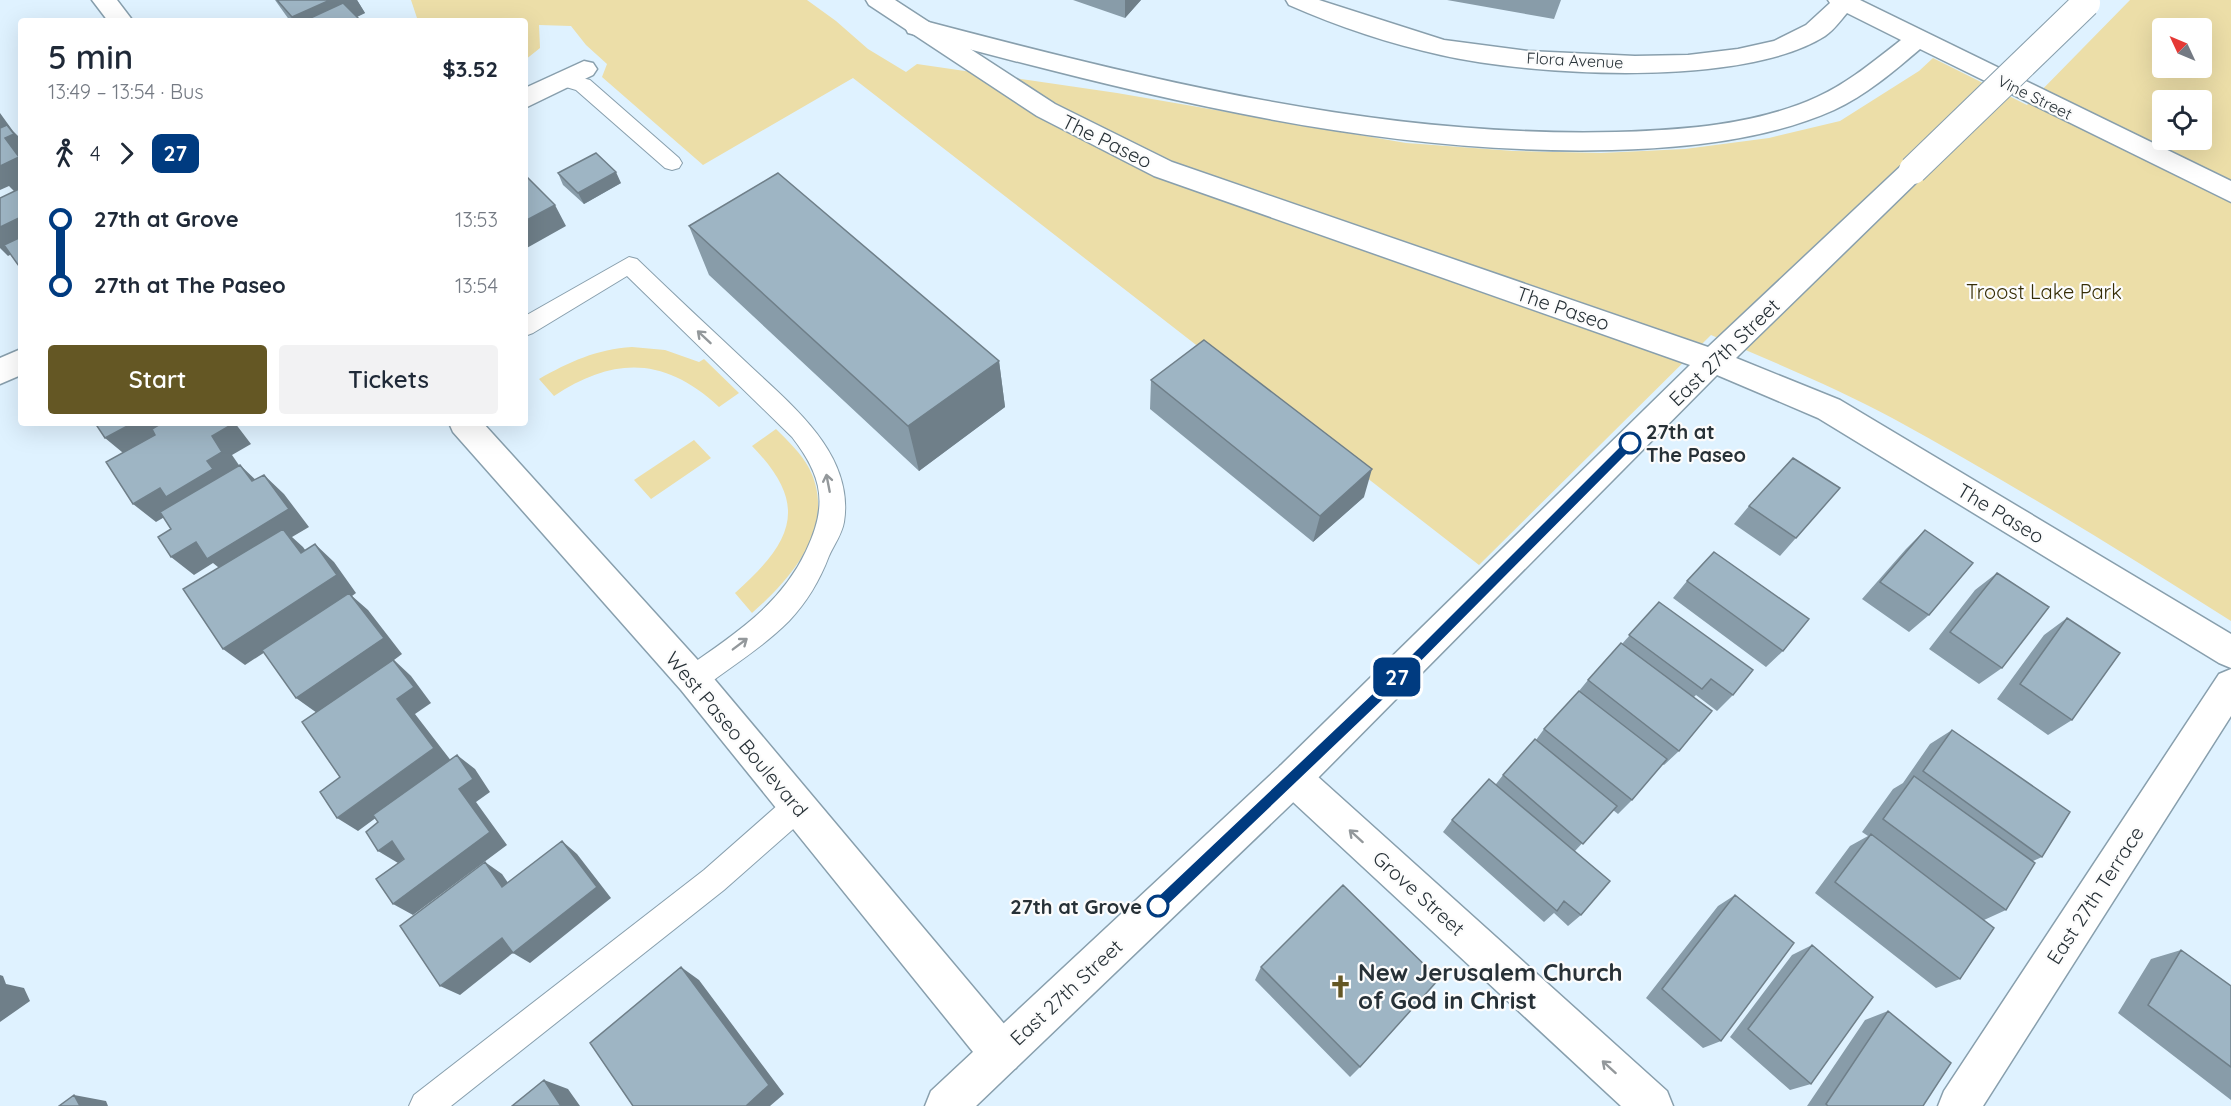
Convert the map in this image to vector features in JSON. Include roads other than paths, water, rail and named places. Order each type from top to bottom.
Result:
[{"type":"street","points":[[104,0],[119,18]]},
{"type":"street","name":"The Paseo","points":[[878,0],[1046,110],[1163,169],[1713,361],[1829,409],[2231,652]]},
{"type":"street","name":"Flora Avenue","points":[[1298,0],[1331,14],[1443,48],[1549,60],[1670,64],[1729,59],[1780,48],[1816,31],[1842,1]]},
{"type":"street","name":"Vine Street","points":[[1842,1],[2231,192]]},
{"type":"street","name":"East 27th Street","points":[[946,1106],[1293,778],[1713,361],[2088,1]]},
{"type":"street","points":[[917,27],[1129,82],[1244,105],[1368,127],[1529,141],[1620,142],[1716,134],[1811,110],[1867,81],[1917,39]]},
{"type":"street","points":[[528,97],[574,74]]},
{"type":"street","points":[[0,372],[18,363]]},
{"type":"street","name":"West Paseo Boulevard","points":[[467,426],[693,679],[1001,1053]]},
{"type":"street","name":"East 27th Terrace","points":[[1959,1106],[2231,685]]},
{"type":"street","name":"Grove Street","points":[[1293,778],[1652,1106]]},
{"type":"lane","points":[[574,74],[583,85],[672,163]]},
{"type":"lane","points":[[528,325],[628,265],[805,434],[824,464],[830,486],[831,522],[814,563],[800,588],[774,618],[693,679]]},
{"type":"lane","points":[[425,1106],[714,880],[798,806]]},
{"type":"place","name":"27th at The Paseo","points":[[1630,443]]},
{"type":"place","name":"27th at Grove","points":[[1158,906]]},
{"type":"place","name":"New Jerusalem Church of God in Christ","points":[[1340,986]]},
{"type":"park label","name":"Troost Lake Park","points":[[2044,291]]}]
